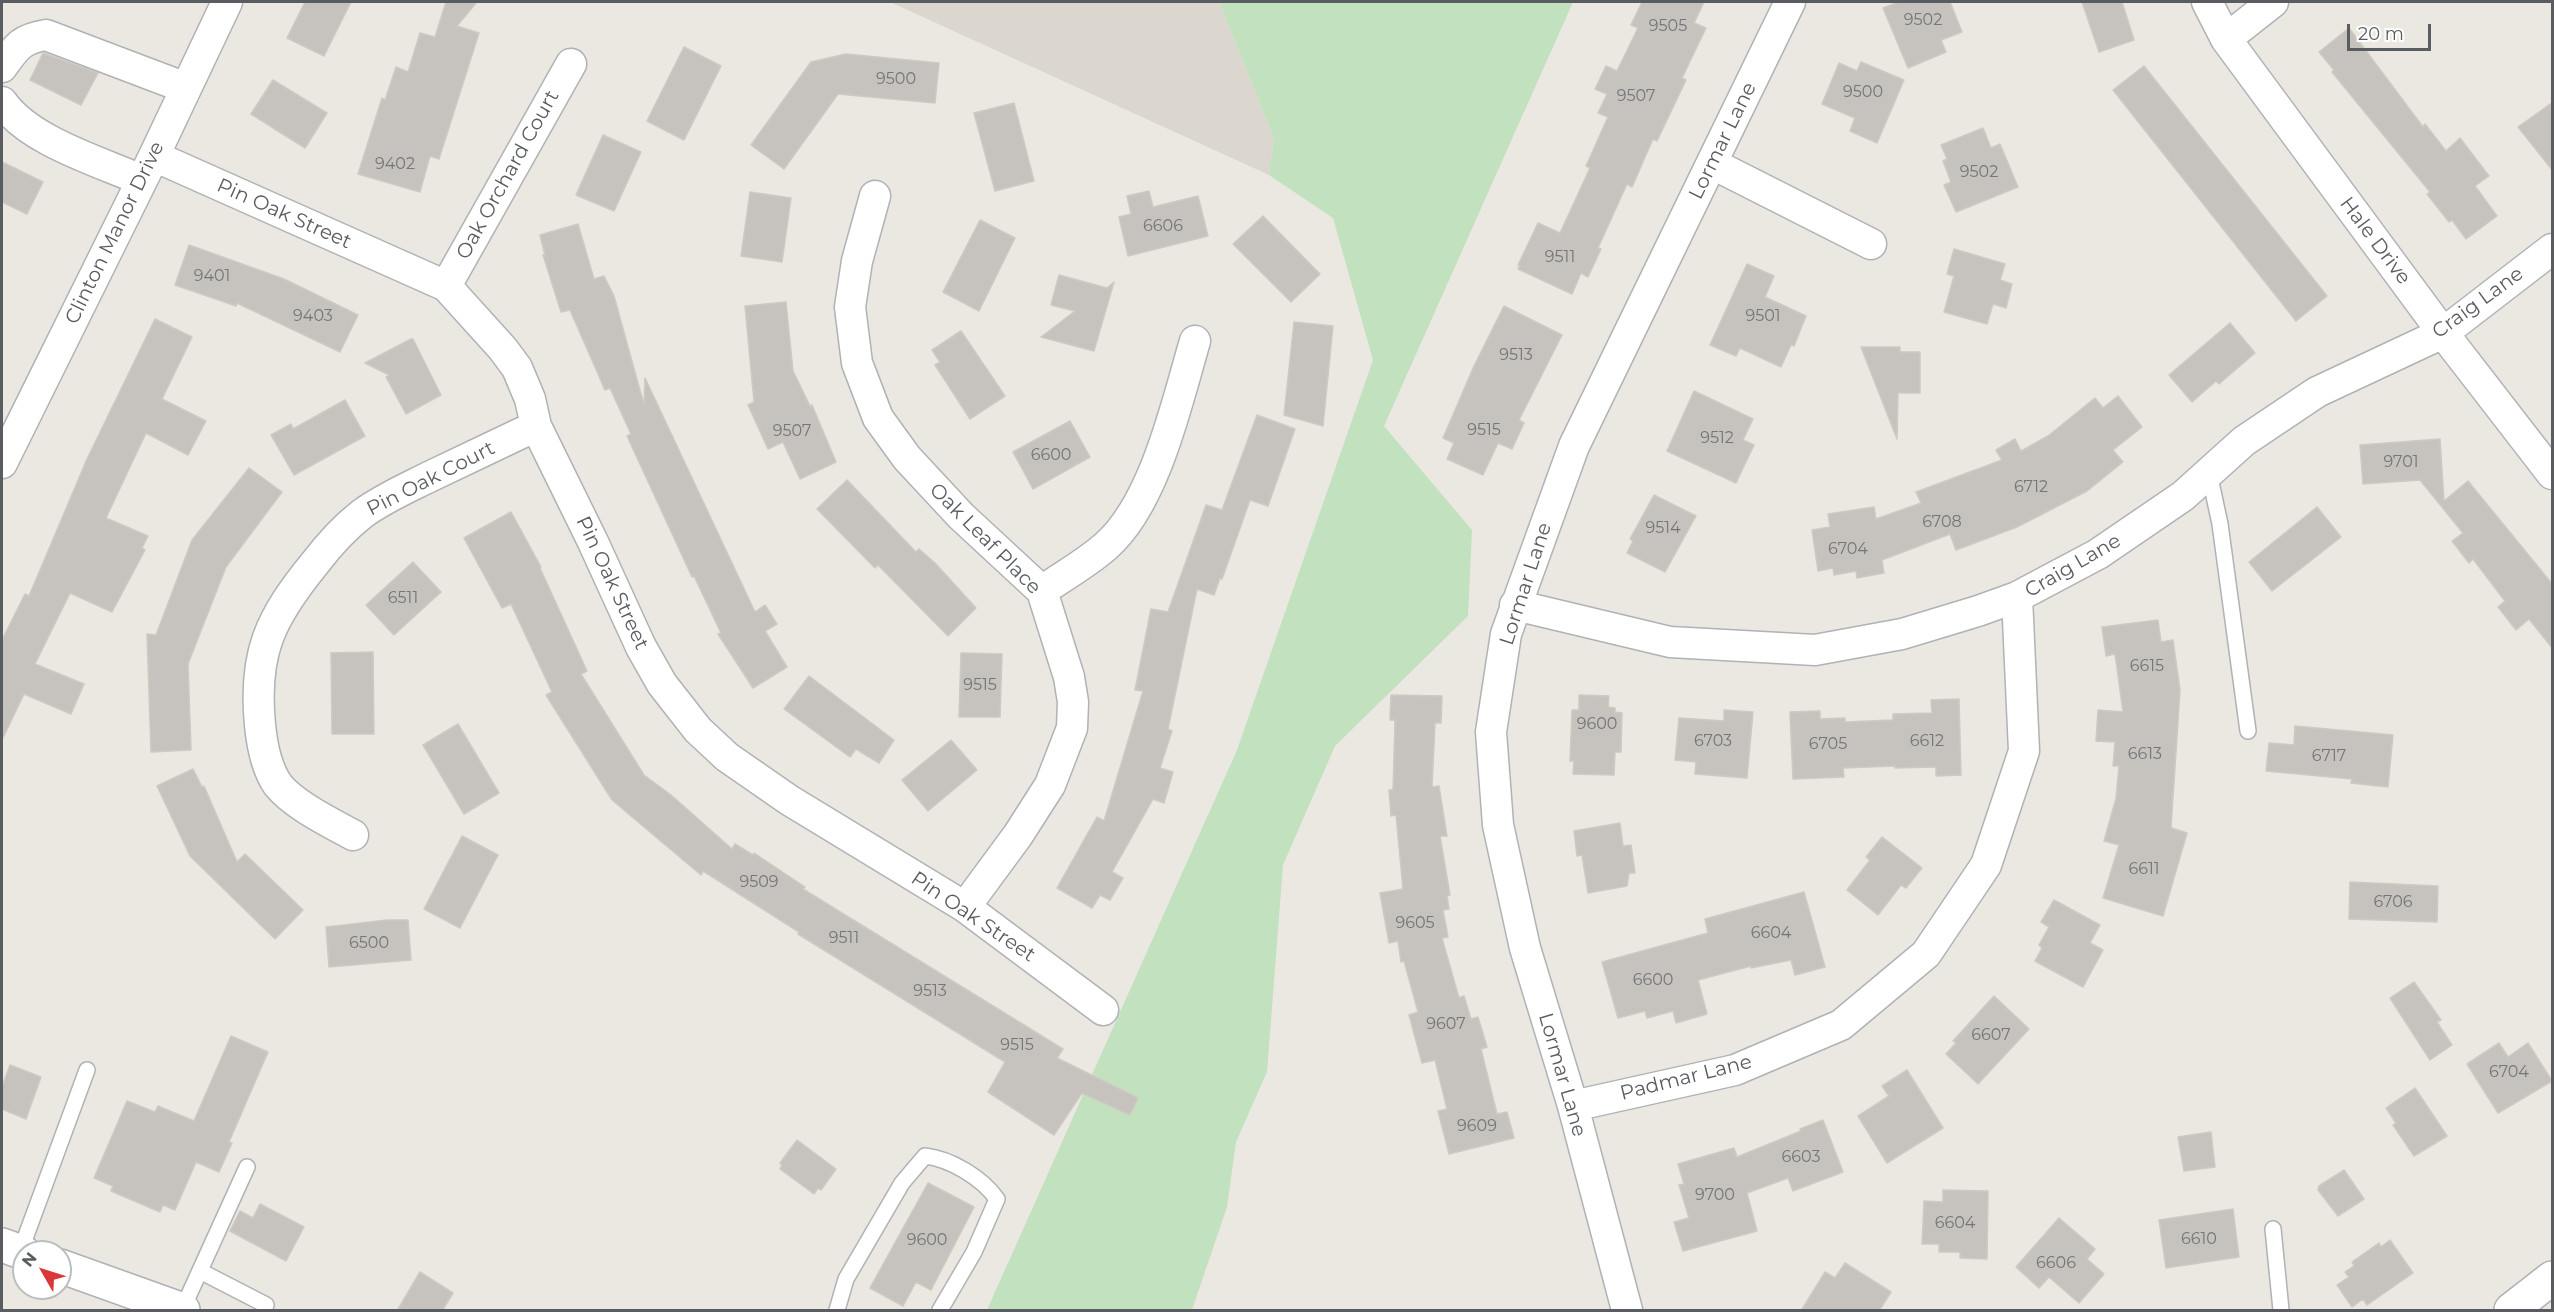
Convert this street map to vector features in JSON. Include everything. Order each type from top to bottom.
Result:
[{"type":"main road","points":[[72,1270],[183,1310]]},
{"type":"main road","points":[[2511,1311],[2553,1278]]},
{"type":"street","name":"Clinton Manor Drive","points":[[2,463],[148,168],[227,2]]},
{"type":"street","name":"Lormar Lane","points":[[1627,1311],[1573,1106],[1524,948],[1498,825],[1491,732],[1506,634],[1574,446],[1790,2]]},
{"type":"street","name":"Hale Drive","points":[[2207,2],[2226,39],[2443,333],[2553,474]]},
{"type":"street","points":[[2226,39],[2273,2]]},
{"type":"street","points":[[2,68],[16,48],[30,37],[46,35],[186,88]]},
{"type":"street","name":"Oak Orchard Court","points":[[446,286],[571,64]]},
{"type":"street","name":"Pin Oak Street","points":[[2,102],[11,116],[35,133],[148,168],[446,286],[503,349],[517,368],[530,399],[536,426],[651,666],[698,730],[727,757],[789,800],[965,907],[1103,1010]]},
{"type":"street","points":[[1713,164],[1870,244]]},
{"type":"street","name":"Oak Leaf Place","points":[[875,196],[857,261],[850,307],[857,363],[878,418],[907,458],[961,516],[1042,591],[1069,677],[1073,702],[1072,728],[1050,784],[1018,835],[965,907]]},
{"type":"street","name":"Craig Lane","points":[[1515,605],[1671,642],[1815,650],[1902,634],[2017,597],[2098,554],[2182,496],[2244,441],[2317,392],[2443,333],[2553,249]]},
{"type":"street","points":[[1042,591],[1106,546],[1124,527],[1148,486],[1174,413],[1195,341]]},
{"type":"street","name":"Pin Oak Court","points":[[353,835],[320,817],[294,798],[279,786],[268,768],[261,734],[257,693],[261,658],[274,620],[326,549],[362,514],[393,495],[536,426]]},
{"type":"street","name":"Padmar Lane","points":[[1573,1106],[1735,1070],[1840,1025],[1926,954],[1986,865],[2024,751],[2017,597]]},
{"type":"lane","points":[[2209,473],[2220,524],[2248,731]]},
{"type":"lane","points":[[19,1240],[87,1070]]},
{"type":"lane","points":[[837,1311],[846,1279],[902,1183],[925,1156],[940,1158],[987,1185],[997,1199],[974,1252],[940,1311]]},
{"type":"lane","points":[[183,1310],[247,1167]]},
{"type":"lane","points":[[2273,1229],[2281,1311]]},
{"type":"lane","points":[[200,1270],[266,1305]]},
{"type":"shaded area","points":[[890,2],[1219,2],[1274,138],[1269,175]]},
{"type":"green space","points":[[1219,2],[1573,2],[1384,426],[1472,530],[1468,616],[1335,746],[1283,865],[1267,1072],[1236,1142],[1227,1207],[1192,1310],[987,1310],[1237,750],[1373,360],[1333,218],[1269,175],[1274,138]]},
{"type":"building","points":[[305,2],[351,2],[324,56],[287,38]]},
{"type":"building","points":[[446,2],[477,2],[457,26],[479,33],[439,159],[430,156],[420,192],[358,174],[382,98],[385,100],[396,67],[408,72],[420,33],[435,37]]},
{"type":"building","points":[[1642,2],[1704,2],[1694,23],[1706,28],[1682,78],[1686,80],[1657,141],[1653,139],[1632,187],[1627,184],[1598,248],[1601,249],[1588,277],[1581,273],[1572,294],[1518,269],[1520,266],[1518,265],[1538,223],[1560,233],[1590,168],[1586,166],[1608,117],[1598,113],[1607,94],[1595,89],[1606,66],[1617,71],[1638,28],[1631,25]]},
{"type":"building","points":[[1899,2],[1950,2],[1962,32],[1941,40],[1946,52],[1908,68],[1883,8]]},
{"type":"building","points":[[2082,2],[2122,2],[2134,40],[2099,52]]},
{"type":"building","points":[[2349,28],[2423,127],[2425,124],[2446,151],[2460,138],[2489,176],[2475,186],[2497,216],[2466,239],[2452,220],[2449,222],[2427,194],[2430,192],[2332,72],[2334,70],[2319,52]]},
{"type":"building","points":[[684,47],[721,66],[684,140],[647,121]]},
{"type":"building","points":[[43,53],[98,73],[81,105],[30,80]]},
{"type":"building","points":[[846,54],[939,63],[935,103],[838,94],[784,169],[751,145],[811,62]]},
{"type":"building","points":[[1861,62],[1904,80],[1877,143],[1850,131],[1855,118],[1822,104],[1839,63],[1857,71]]},
{"type":"building","points":[[2144,66],[2327,296],[2296,321],[2113,90]]},
{"type":"building","points":[[273,80],[327,113],[305,148],[251,114]]},
{"type":"building","points":[[2553,102],[2553,171],[2518,127]]},
{"type":"building","points":[[1014,103],[1034,181],[995,191],[974,113]]},
{"type":"building","points":[[1983,128],[1991,148],[2000,144],[2018,187],[1956,212],[1944,185],[1951,182],[1943,161],[1947,159],[1941,145]]},
{"type":"building","points":[[603,135],[641,152],[614,211],[576,195]]},
{"type":"building","points":[[2,162],[43,182],[27,214],[2,202]]},
{"type":"building","points":[[1149,191],[1153,207],[1198,196],[1208,236],[1128,256],[1119,217],[1131,214],[1127,196]]},
{"type":"building","points":[[750,192],[791,198],[782,262],[741,256]]},
{"type":"building","points":[[1263,216],[1320,274],[1291,302],[1233,244]]},
{"type":"building","points":[[980,220],[1015,238],[979,311],[943,292]]},
{"type":"building","points":[[578,224],[594,279],[604,276],[614,296],[644,405],[645,378],[755,612],[765,605],[777,624],[765,631],[787,667],[753,688],[718,634],[721,633],[694,576],[692,577],[627,436],[631,434],[610,388],[605,390],[570,310],[561,312],[543,255],[545,255],[540,235]]},
{"type":"building","points":[[189,245],[284,279],[358,315],[340,352],[237,303],[236,306],[175,285]]},
{"type":"building","points":[[1954,249],[2005,264],[2000,280],[2012,284],[2006,308],[1993,304],[1987,324],[1944,312],[1954,276],[1947,274]]},
{"type":"building","points":[[1747,264],[1774,276],[1765,297],[1806,316],[1794,346],[1791,345],[1781,367],[1740,348],[1736,356],[1710,345]]},
{"type":"building","points":[[1059,275],[1107,288],[1114,282],[1094,351],[1041,337],[1075,311],[1051,305]]},
{"type":"building","points":[[786,302],[793,371],[810,406],[812,405],[836,462],[800,479],[783,442],[768,449],[748,405],[754,402],[745,306]]},
{"type":"building","points":[[1504,306],[1562,335],[1519,420],[1524,423],[1512,449],[1498,443],[1483,475],[1447,459],[1454,443],[1443,438],[1474,366]]},
{"type":"building","points":[[155,319],[192,337],[162,399],[206,421],[188,455],[146,433],[106,518],[148,536],[142,548],[145,550],[112,612],[70,593],[35,664],[84,684],[71,714],[24,694],[2,740],[2,640],[25,594],[29,596],[87,459]]},
{"type":"building","points":[[1294,322],[1333,326],[1323,426],[1284,415]]},
{"type":"building","points":[[2230,323],[2255,353],[2219,384],[2216,381],[2192,402],[2169,375]]},
{"type":"building","points":[[961,331],[1005,396],[970,419],[935,365],[940,362],[932,350]]},
{"type":"building","points":[[411,339],[441,395],[406,414],[386,377],[389,375],[365,363]]},
{"type":"building","points":[[1861,347],[1900,347],[1900,352],[1920,352],[1920,393],[1898,393],[1897,439]]},
{"type":"building","points":[[1694,391],[1753,419],[1743,440],[1754,445],[1736,483],[1667,451]]},
{"type":"building","points":[[2118,396],[2142,427],[2113,450],[2123,462],[2087,491],[2017,527],[1956,550],[1950,534],[1882,560],[1884,573],[1857,578],[1856,571],[1834,575],[1833,568],[1818,571],[1812,530],[1830,527],[1828,514],[1874,507],[1876,519],[1921,503],[1916,492],[2002,460],[1996,450],[2015,439],[2021,451],[2048,436],[2095,398],[2103,408]]},
{"type":"building","points":[[345,400],[365,436],[294,475],[271,435],[291,424],[293,429]]},
{"type":"building","points":[[1257,415],[1295,429],[1268,506],[1250,500],[1222,579],[1220,578],[1214,595],[1197,589],[1168,729],[1172,731],[1160,768],[1173,772],[1164,803],[1153,799],[1112,872],[1123,878],[1110,900],[1100,895],[1092,908],[1057,888],[1097,817],[1104,821],[1143,691],[1135,690],[1151,609],[1168,612],[1206,505],[1222,510]]},
{"type":"building","points":[[1070,421],[1090,457],[1033,489],[1013,452]]},
{"type":"building","points":[[2440,439],[2444,501],[2468,481],[2553,585],[2553,649],[2529,619],[2516,630],[2498,607],[2505,601],[2473,559],[2469,563],[2452,541],[2463,533],[2420,480],[2363,484],[2360,445]]},
{"type":"building","points":[[249,468],[282,492],[226,567],[188,664],[191,750],[151,752],[147,634],[156,635],[192,540]]},
{"type":"building","points":[[847,480],[916,552],[919,549],[935,563],[976,608],[948,636],[878,565],[875,568],[817,509]]},
{"type":"building","points":[[1654,495],[1696,516],[1665,572],[1627,553],[1633,541],[1630,539]]},
{"type":"building","points":[[2317,507],[2341,537],[2272,591],[2249,562]]},
{"type":"building","points":[[511,512],[541,567],[587,671],[581,674],[644,775],[671,795],[732,849],[735,844],[753,855],[754,853],[805,887],[803,889],[1063,1049],[1057,1058],[1138,1098],[1130,1115],[1082,1093],[1054,1135],[988,1092],[1005,1062],[798,934],[799,932],[703,871],[701,875],[612,800],[546,695],[552,692],[511,604],[502,608],[464,538]]},
{"type":"building","points":[[413,562],[441,592],[394,635],[366,605]]},
{"type":"building","points":[[2158,620],[2161,642],[2173,640],[2180,690],[2171,828],[2187,833],[2163,916],[2103,898],[2119,845],[2104,841],[2116,798],[2119,766],[2113,766],[2115,742],[2096,741],[2098,710],[2123,712],[2115,654],[2106,656],[2102,627]]},
{"type":"building","points":[[373,652],[374,734],[332,734],[331,653]]},
{"type":"building","points":[[961,653],[1002,654],[1000,717],[959,717]]},
{"type":"building","points":[[809,676],[894,740],[879,763],[856,749],[850,757],[784,709]]},
{"type":"building","points":[[1391,695],[1442,696],[1441,723],[1435,723],[1432,787],[1439,786],[1447,836],[1440,836],[1450,895],[1447,896],[1449,909],[1443,910],[1448,937],[1442,938],[1459,998],[1464,996],[1471,1019],[1478,1017],[1487,1047],[1481,1049],[1497,1114],[1507,1112],[1514,1138],[1449,1154],[1438,1111],[1447,1109],[1435,1060],[1422,1063],[1409,1015],[1418,1012],[1404,961],[1401,962],[1398,941],[1389,943],[1380,893],[1403,889],[1396,815],[1391,816],[1389,790],[1393,790],[1395,720],[1390,720]]},
{"type":"building","points":[[1579,695],[1609,696],[1608,707],[1615,708],[1615,712],[1622,713],[1621,752],[1615,752],[1614,775],[1573,774],[1574,761],[1570,761],[1572,710],[1579,710]]},
{"type":"building","points":[[1959,699],[1961,775],[1936,776],[1936,767],[1895,768],[1895,766],[1843,768],[1844,777],[1793,779],[1790,712],[1820,711],[1820,719],[1845,718],[1845,722],[1893,720],[1893,714],[1932,713],[1931,700]]},
{"type":"building","points":[[1724,710],[1753,712],[1747,778],[1695,774],[1696,762],[1675,760],[1679,718],[1724,721]]},
{"type":"building","points":[[458,724],[499,793],[464,814],[423,745]]},
{"type":"building","points":[[2295,726],[2393,735],[2388,787],[2351,783],[2352,779],[2266,771],[2269,743],[2294,745]]},
{"type":"building","points":[[951,740],[977,770],[928,811],[902,780]]},
{"type":"building","points":[[193,769],[202,787],[204,786],[237,862],[245,854],[303,910],[275,939],[190,856],[157,786]]},
{"type":"building","points":[[1620,823],[1623,846],[1631,845],[1635,873],[1629,873],[1627,886],[1588,893],[1582,855],[1577,856],[1574,831]]},
{"type":"building","points":[[462,836],[498,855],[460,928],[424,909]]},
{"type":"building","points":[[1882,837],[1922,868],[1906,888],[1901,885],[1878,915],[1847,890],[1870,860],[1866,857]]},
{"type":"building","points":[[2350,882],[2438,886],[2437,922],[2349,919]]},
{"type":"building","points":[[1804,892],[1825,967],[1795,975],[1791,960],[1751,968],[1751,966],[1698,980],[1707,1014],[1676,1023],[1673,1011],[1647,1018],[1645,1011],[1618,1018],[1602,962],[1708,933],[1705,919]]},
{"type":"building","points":[[2054,900],[2100,925],[2090,943],[2103,950],[2083,987],[2035,961],[2042,948],[2039,945],[2049,927],[2041,922]]},
{"type":"building","points":[[408,920],[411,960],[329,967],[326,927]]},
{"type":"building","points":[[2414,982],[2441,1020],[2437,1022],[2452,1045],[2430,1060],[2390,998]]},
{"type":"building","points":[[1994,996],[2029,1029],[1978,1084],[1946,1054],[1956,1043],[1953,1041]]},
{"type":"building","points":[[231,1036],[268,1052],[229,1142],[232,1143],[219,1172],[196,1162],[175,1210],[163,1205],[160,1212],[111,1191],[113,1186],[94,1178],[127,1101],[155,1112],[158,1106],[194,1121]]},
{"type":"building","points":[[2499,1043],[2508,1057],[2528,1043],[2552,1081],[2498,1113],[2467,1064]]},
{"type":"building","points":[[10,1065],[41,1077],[26,1119],[2,1109],[2,1087]]},
{"type":"building","points":[[1907,1070],[1943,1128],[1887,1163],[1858,1116],[1889,1096],[1882,1086]]},
{"type":"building","points":[[2415,1088],[2447,1136],[2414,1156],[2393,1125],[2396,1123],[2386,1108]]},
{"type":"building","points":[[1823,1120],[1843,1172],[1793,1191],[1788,1178],[1747,1193],[1757,1231],[1683,1251],[1674,1222],[1689,1218],[1679,1185],[1684,1184],[1678,1164],[1734,1148],[1737,1157]]},
{"type":"building","points":[[2211,1132],[2215,1167],[2184,1171],[2178,1137]]},
{"type":"building","points":[[797,1140],[836,1169],[821,1190],[818,1188],[814,1194],[780,1169],[782,1165],[780,1163]]},
{"type":"building","points":[[2344,1170],[2364,1199],[2338,1216],[2318,1190],[2319,1186]]},
{"type":"building","points":[[928,1183],[974,1207],[931,1290],[916,1282],[903,1306],[870,1288]]},
{"type":"building","points":[[1943,1190],[1988,1191],[1987,1259],[1960,1258],[1960,1252],[1939,1252],[1939,1244],[1922,1244],[1924,1201],[1943,1202]]},
{"type":"building","points":[[260,1204],[304,1227],[286,1261],[230,1231],[240,1211],[253,1218]]},
{"type":"building","points":[[2233,1209],[2239,1257],[2166,1268],[2159,1220]]},
{"type":"building","points":[[2059,1218],[2095,1249],[2087,1259],[2104,1274],[2079,1303],[2049,1277],[2039,1288],[2016,1267]]},
{"type":"building","points":[[2390,1240],[2413,1273],[2367,1305],[2363,1299],[2352,1307],[2337,1285],[2349,1277],[2345,1272],[2354,1266],[2352,1262],[2379,1243],[2381,1247]]},
{"type":"building","points":[[1845,1263],[1891,1292],[1879,1311],[1801,1311],[1825,1272],[1835,1278]]},
{"type":"building","points":[[420,1272],[453,1293],[442,1311],[397,1311]]}]
